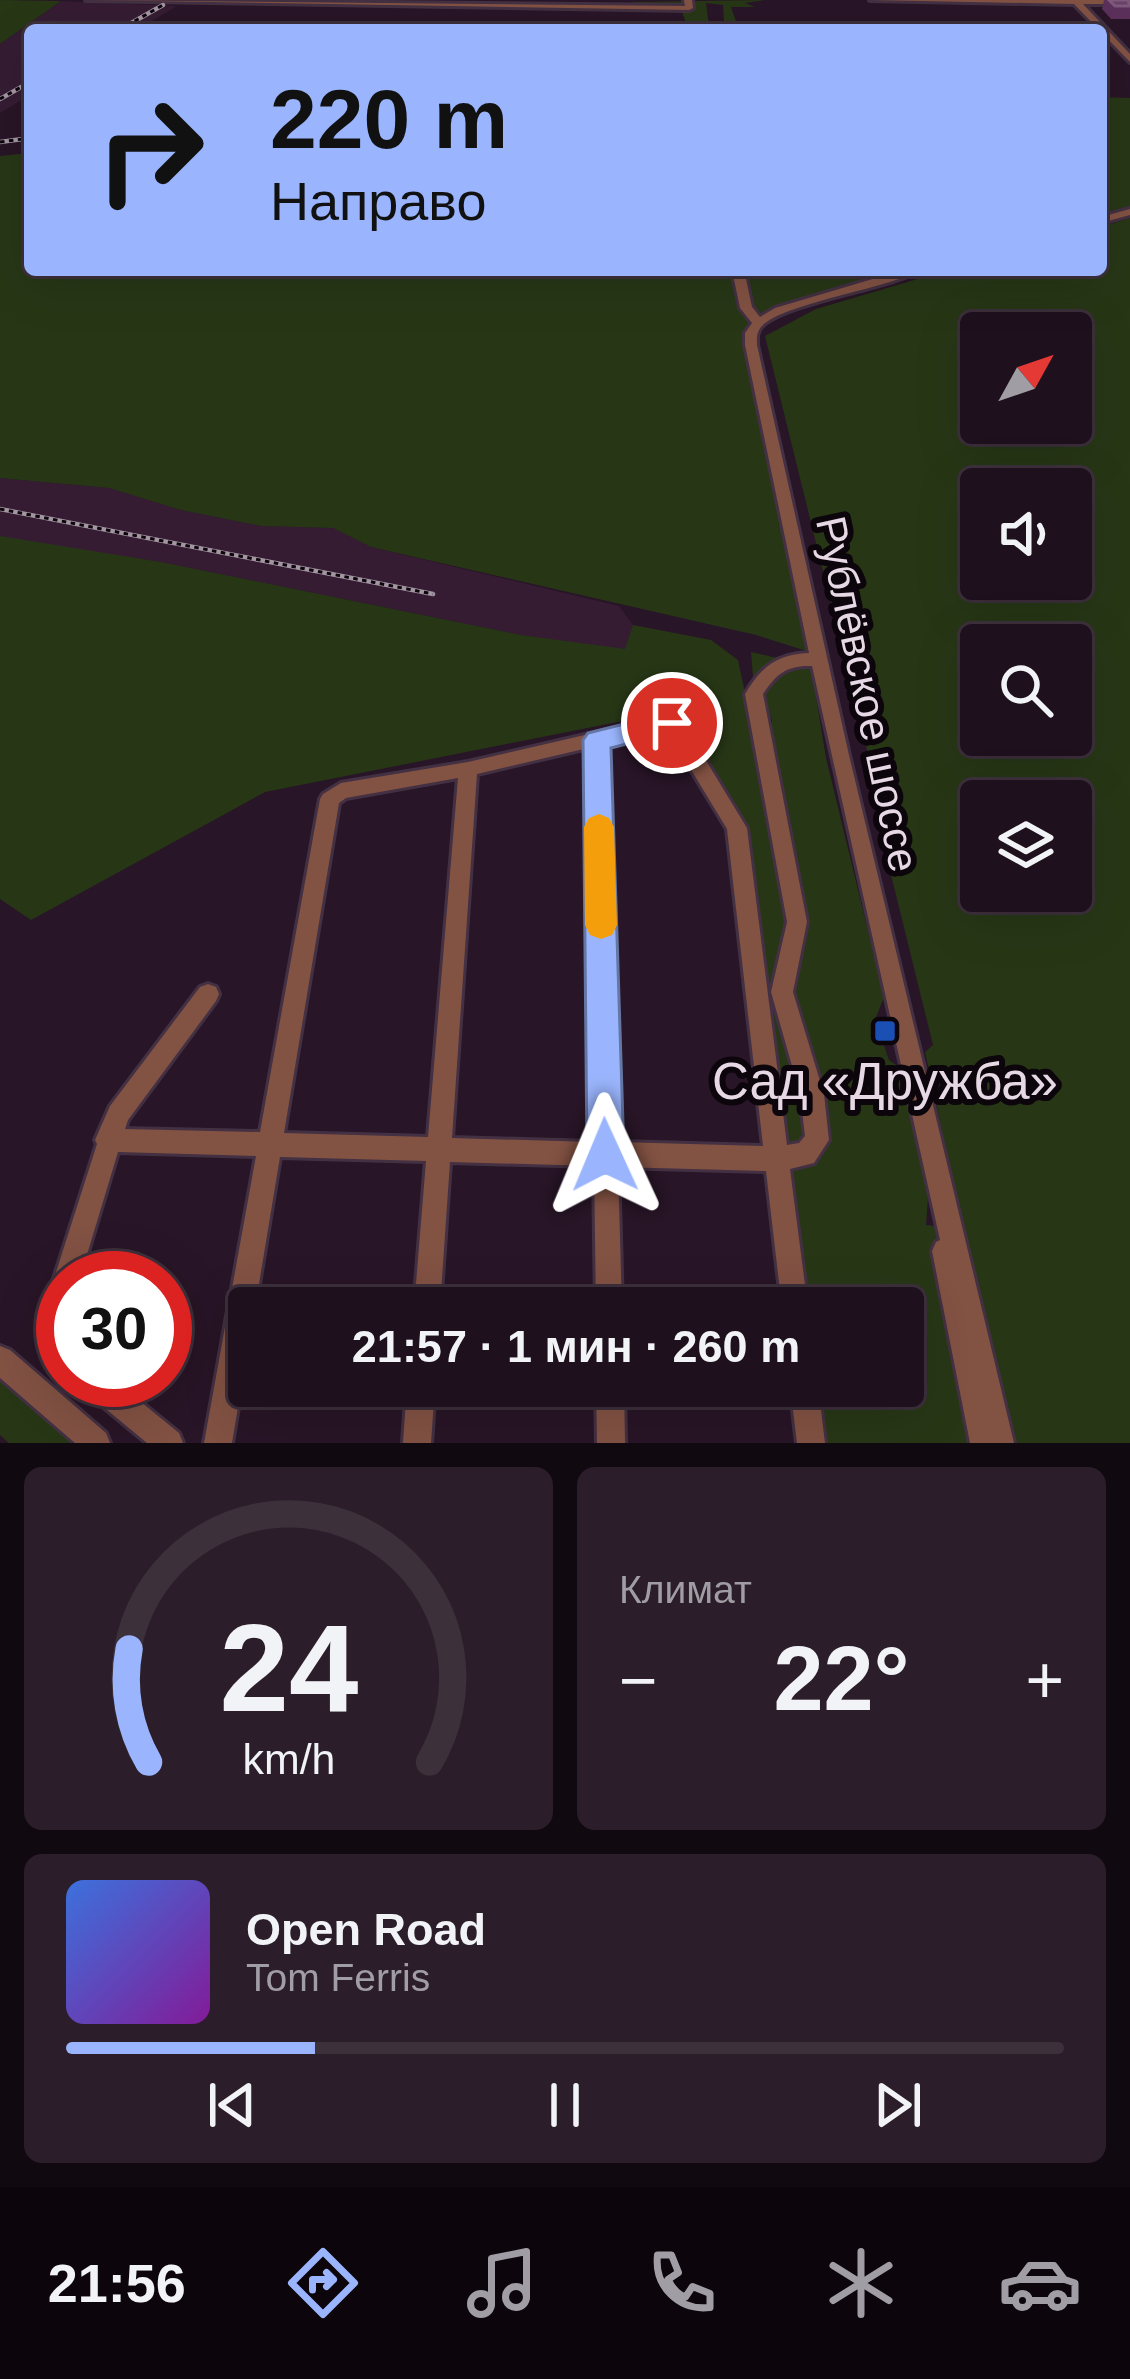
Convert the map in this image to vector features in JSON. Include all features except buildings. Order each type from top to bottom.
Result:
[{"type":"street","points":[[90,0],[689,4]]},
{"type":"street","points":[[874,0],[1130,2]]},
{"type":"street","points":[[1077,2],[1097,24]]},
{"type":"street","points":[[1107,34],[1130,59]]},
{"type":"street","name":"Рублёвское шоссе","points":[[739,276],[746,308],[758,323],[751,333],[751,345],[820,660],[928,1139],[1004,1443]]},
{"type":"street","points":[[758,323],[779,311],[895,276]]},
{"type":"street","points":[[107,1141],[777,1159],[805,1154],[817,1140],[812,1094],[782,992],[797,922],[754,694],[764,676],[790,658],[820,660]]},
{"type":"street","points":[[218,1443],[330,799],[341,791],[468,769],[672,723],[737,827],[792,1287]]},
{"type":"street","points":[[597,740],[608,1287]]},
{"type":"street","points":[[429,1287],[468,769]]},
{"type":"street","points":[[75,1251],[118,1114],[208,994]]},
{"type":"street","name":"Рублёвское шоссе","points":[[928,1139],[948,1275],[984,1443]]},
{"type":"street","points":[[0,1360],[96,1443]]},
{"type":"street","points":[[126,1407],[169,1443]]},
{"type":"street","points":[[417,1443],[420,1407]]},
{"type":"street","points":[[610,1407],[611,1443]]},
{"type":"street","points":[[807,1407],[811,1443]]},
{"type":"shaded area","points":[[61,1],[177,6],[147,24],[28,24]]},
{"type":"shaded area","points":[[24,27],[24,99],[0,113],[0,44]]},
{"type":"shaded area","points":[[0,478],[109,488],[181,510],[261,526],[333,528],[371,547],[619,606],[633,625],[625,650],[521,635],[161,562],[8,539],[0,536]]},
{"type":"green space","points":[[0,0],[61,1],[24,24],[0,44]]},
{"type":"green space","points":[[765,0],[745,3],[755,7],[731,7],[737,24],[724,23],[723,5],[706,3],[709,24],[686,24],[682,12],[646,10],[632,2]]},
{"type":"green space","points":[[1107,97],[1130,98],[1130,207],[1107,214]]},
{"type":"green space","points":[[24,154],[24,276],[733,276],[740,307],[750,323],[745,336],[810,652],[756,635],[371,547],[333,528],[261,526],[181,510],[109,488],[0,478],[0,156]]},
{"type":"green space","points":[[1130,218],[1130,1443],[1014,1443],[1006,1427],[925,1052],[933,1045],[876,814],[873,774],[765,336],[816,309],[928,276],[1107,276],[1107,225]]},
{"type":"green space","points":[[747,276],[868,276],[761,313],[755,310]]},
{"type":"green space","points":[[0,536],[161,562],[521,635],[625,649],[633,625],[711,640],[738,660],[758,754],[771,754],[772,720],[753,677],[751,652],[811,666],[826,758],[884,997],[875,1020],[889,1060],[914,1078],[930,1168],[926,1225],[936,1226],[977,1443],[824,1443],[820,1407],[924,1407],[924,1287],[803,1287],[744,826],[673,711],[265,792],[31,920],[0,899]]},
{"type":"green space","points":[[0,1375],[75,1443],[9,1443],[0,1435]]},
{"type":"railway","points":[[130,24],[163,5]]},
{"type":"railway","points":[[0,99],[24,85]]},
{"type":"railway","points":[[0,142],[24,139]]},
{"type":"railway","points":[[0,509],[433,594]]},
{"type":"slow traffic","points":[[599,827],[601,925]]},
{"type":"place","name":"Сад «Дружба»","points":[[885,1031]]},
{"type":"route","points":[[605,1155],[597,740],[672,723]]}]
